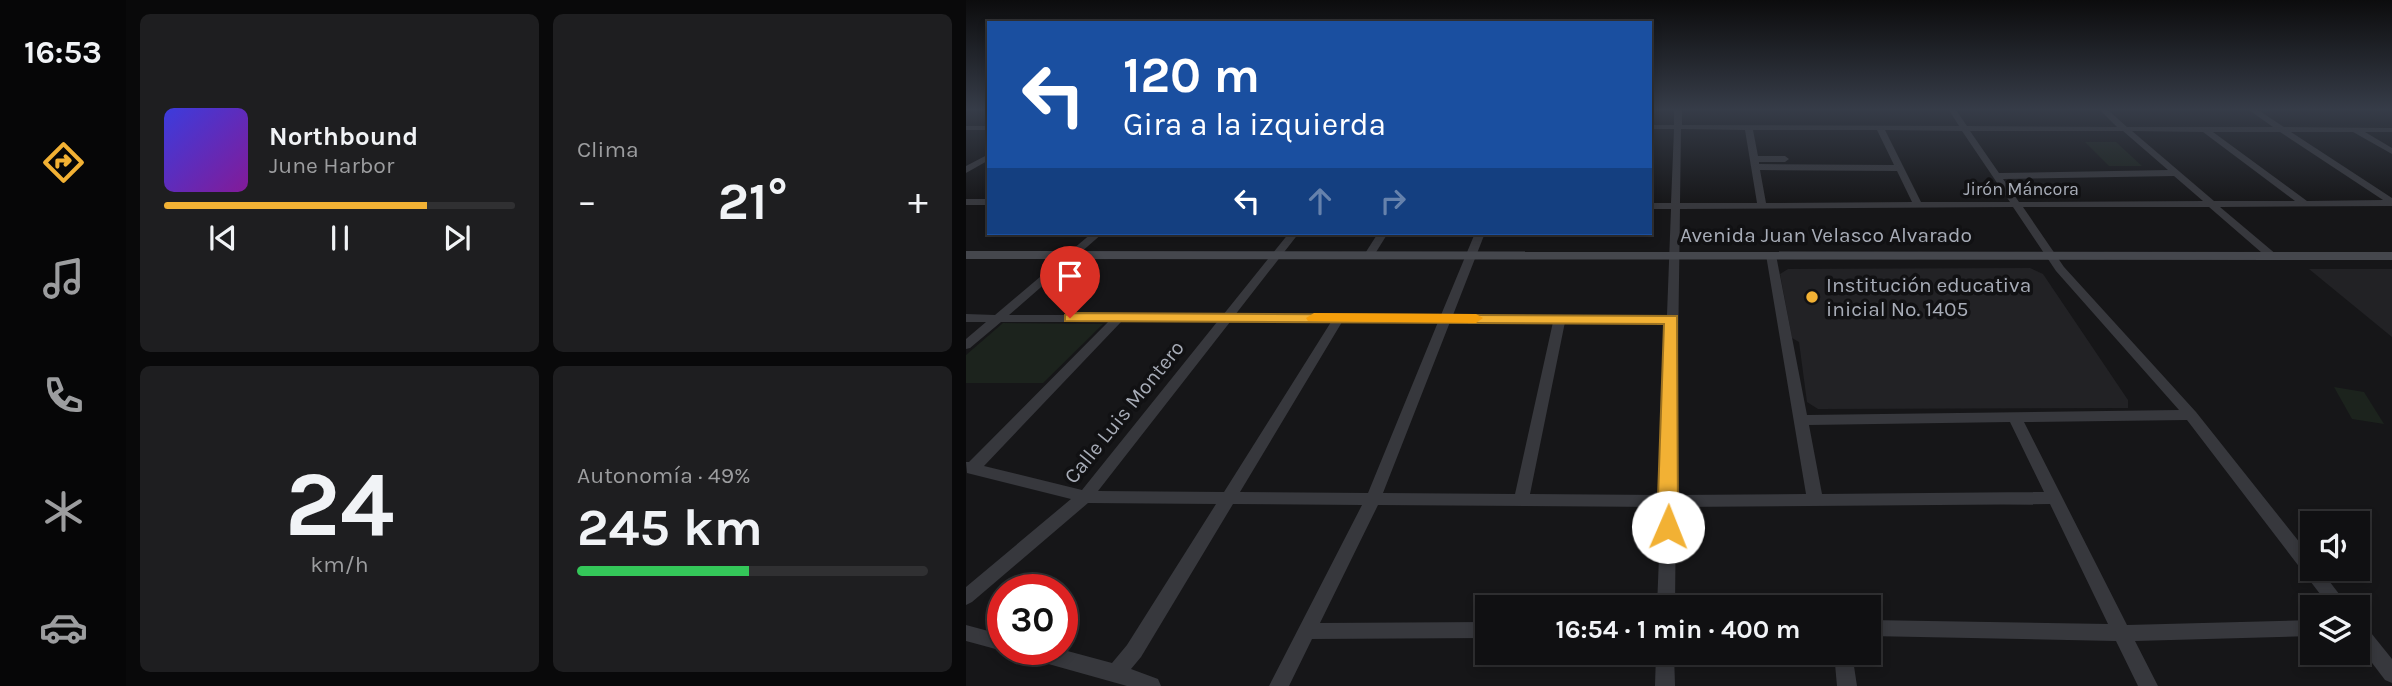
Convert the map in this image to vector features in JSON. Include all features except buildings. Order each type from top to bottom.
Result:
[{"type":"street","points":[[1666,595],[1675,142]]},
{"type":"street","points":[[1751,142],[1762,205]]},
{"type":"street","points":[[1887,142],[1918,205]]},
{"type":"street","points":[[1973,142],[2052,258],[2190,415],[2331,595]]},
{"type":"street","points":[[2139,142],[2273,257]]},
{"type":"street","points":[[2222,142],[2306,205]]},
{"type":"street","points":[[2301,142],[2392,203]]},
{"type":"street","points":[[2376,142],[2392,151]]},
{"type":"street","points":[[966,170],[987,159]]},
{"type":"street","points":[[1755,163],[1898,164]]},
{"type":"street","points":[[1997,176],[2175,173]]},
{"type":"street","points":[[966,202],[987,202]]},
{"type":"street","name":"Jirón Máncora","points":[[1652,206],[2214,206],[2392,203]]},
{"type":"street","points":[[966,345],[1096,235]]},
{"type":"street","name":"Calle Luis Montero","points":[[966,597],[1085,498],[1292,235]]},
{"type":"street","points":[[1369,255],[1382,235]]},
{"type":"street","points":[[1279,686],[1309,631],[1373,499],[1479,235]]},
{"type":"street","name":"Avenida Juan Velasco Alvarado","points":[[966,255],[1771,255],[2052,258],[2392,256]]},
{"type":"street","points":[[1771,255],[1815,499]]},
{"type":"street","points":[[966,318],[1672,319]]},
{"type":"street","points":[[969,468],[1118,318]]},
{"type":"street","points":[[1116,673],[1134,651],[1231,498],[1339,318]]},
{"type":"street","points":[[1521,500],[1560,318]]},
{"type":"street","points":[[1801,420],[2190,415]]},
{"type":"street","points":[[2014,416],[2147,686]]},
{"type":"street","points":[[969,468],[1085,498],[1668,501],[2054,498]]},
{"type":"street","points":[[1881,628],[2123,633],[2300,628]]},
{"type":"street","points":[[1309,631],[1475,630]]},
{"type":"street","points":[[966,633],[987,639]]},
{"type":"street","points":[[2370,646],[2392,674]]},
{"type":"street","points":[[1078,663],[1151,686]]},
{"type":"street","points":[[1665,665],[1665,686]]},
{"type":"street","points":[[1844,665],[1847,686]]},
{"type":"shaded area","points":[[2085,142],[2116,142],[2142,166],[2109,166]]},
{"type":"shaded area","points":[[2030,268],[2043,274],[2128,400],[2128,408],[1818,409],[1807,402],[1799,342],[1792,338],[1780,274],[1788,269]]},
{"type":"shaded area","points":[[2309,269],[2392,269],[2392,337]]},
{"type":"shaded area","points":[[1003,323],[1103,324],[1043,383],[966,383],[966,355]]},
{"type":"shaded area","points":[[2334,387],[2364,392],[2384,424],[2352,419]]},
{"type":"slow traffic","points":[[1314,318],[1476,318]]},
{"type":"place","name":"Institución educativa inicial No. 1405","points":[[1812,297]]},
{"type":"route","points":[[1070,318],[1672,319],[1668,527]]}]
